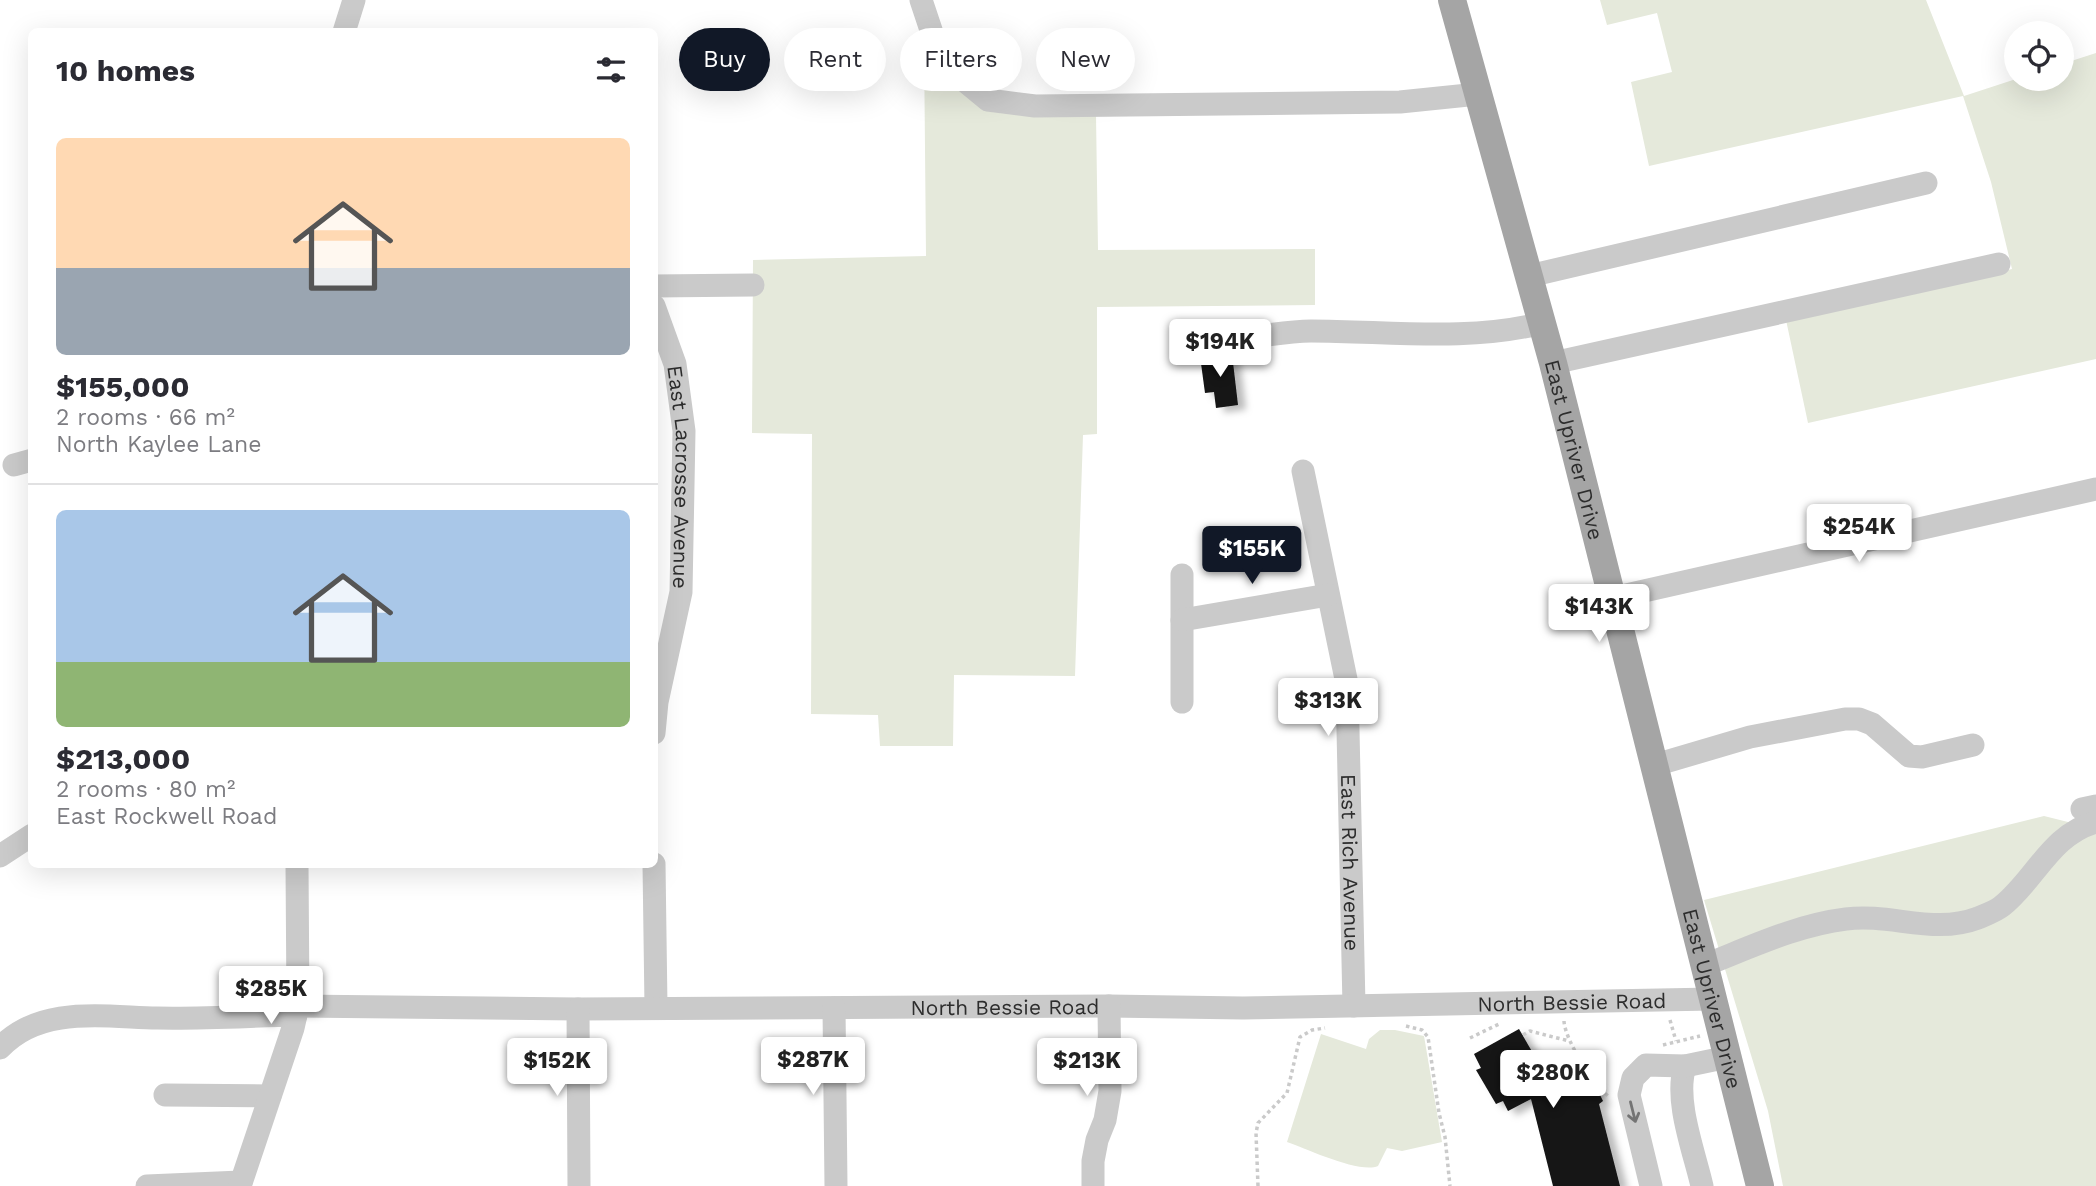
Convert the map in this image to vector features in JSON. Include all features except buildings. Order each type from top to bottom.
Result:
[{"type":"main road","name":"East Upriver Drive","points":[[1452,0],[1553,363],[1760,1186]]},
{"type":"street","points":[[345,28],[354,0]]},
{"type":"street","points":[[921,0],[932,33],[954,72],[988,100],[1035,106],[1400,102],[1478,93]]},
{"type":"street","points":[[1529,276],[1926,183]]},
{"type":"street","points":[[1553,363],[1999,264]]},
{"type":"street","points":[[658,286],[753,285]]},
{"type":"street","name":"East Lacrosse Avenue","points":[[658,317],[676,364],[684,431],[681,592],[658,697]]},
{"type":"street","points":[[1226,341],[1307,331],[1513,331],[1542,323]]},
{"type":"street","name":"East Rich Avenue","points":[[1303,471],[1347,684],[1354,1006]]},
{"type":"street","points":[[1613,598],[2096,489]]},
{"type":"street","points":[[1182,575],[1182,702]]},
{"type":"street","points":[[1182,620],[1328,595]]},
{"type":"street","points":[[1655,765],[1750,737],[1845,719],[1858,719],[1872,724],[1909,756],[1922,757],[1973,745]]},
{"type":"street","points":[[1705,965],[1801,927],[1849,918],[1943,926],[1977,919],[2001,907],[2091,812]]},
{"type":"street","points":[[0,856],[28,838]]},
{"type":"street","points":[[146,1186],[241,1184],[297,1011],[297,868]]},
{"type":"street","points":[[654,868],[656,1007]]},
{"type":"street","name":"North Bessie Road","points":[[0,1048],[17,1031],[43,1021],[66,1017],[157,1018],[297,1011],[656,1007],[1243,1008],[1713,999]]},
{"type":"street","points":[[1093,1186],[1093,1161],[1110,1091],[1109,1006]]},
{"type":"street","points":[[834,1008],[836,1186]]},
{"type":"street","points":[[578,1009],[579,1186]]},
{"type":"street","points":[[1651,1186],[1629,1095],[1633,1078],[1646,1065],[1685,1066],[1728,1057]]},
{"type":"street","points":[[1685,1066],[1681,1080],[1684,1110],[1702,1186]]},
{"type":"street","points":[[165,1095],[270,1096]]},
{"type":"path","points":[[1395,1026],[1422,1030],[1428,1037],[1439,1113],[1446,1137],[1450,1186]]},
{"type":"path","points":[[1258,1186],[1258,1123],[1287,1093],[1300,1037],[1312,1030],[1328,1027]]},
{"type":"path","points":[[1564,1027],[1569,1041],[1599,1089],[1611,1099]]},
{"type":"path","points":[[1523,1035],[1530,1031],[1569,1041]]},
{"type":"shaded area","points":[[1600,0],[1926,0],[1964,96],[2004,83],[2004,91],[2074,91],[2074,60],[2096,53],[2096,359],[1808,423],[1786,320],[2012,269],[1991,182],[1963,96],[1649,166],[1631,82],[1672,72],[1657,13],[1607,25]]},
{"type":"shaded area","points":[[924,91],[960,91],[980,104],[1096,115],[1098,250],[1315,249],[1315,305],[1097,307],[1097,434],[1083,435],[1075,676],[954,675],[953,746],[880,746],[878,715],[811,714],[812,434],[752,433],[753,260],[926,256]]},
{"type":"shaded area","points":[[2044,816],[2096,829],[2096,1186],[1783,1186],[1768,1111],[1704,900]]},
{"type":"shaded area","points":[[1380,1030],[1424,1036],[1442,1142],[1402,1151],[1387,1148],[1378,1166],[1370,1168],[1347,1164],[1287,1142],[1321,1034],[1366,1049],[1369,1039]]}]
